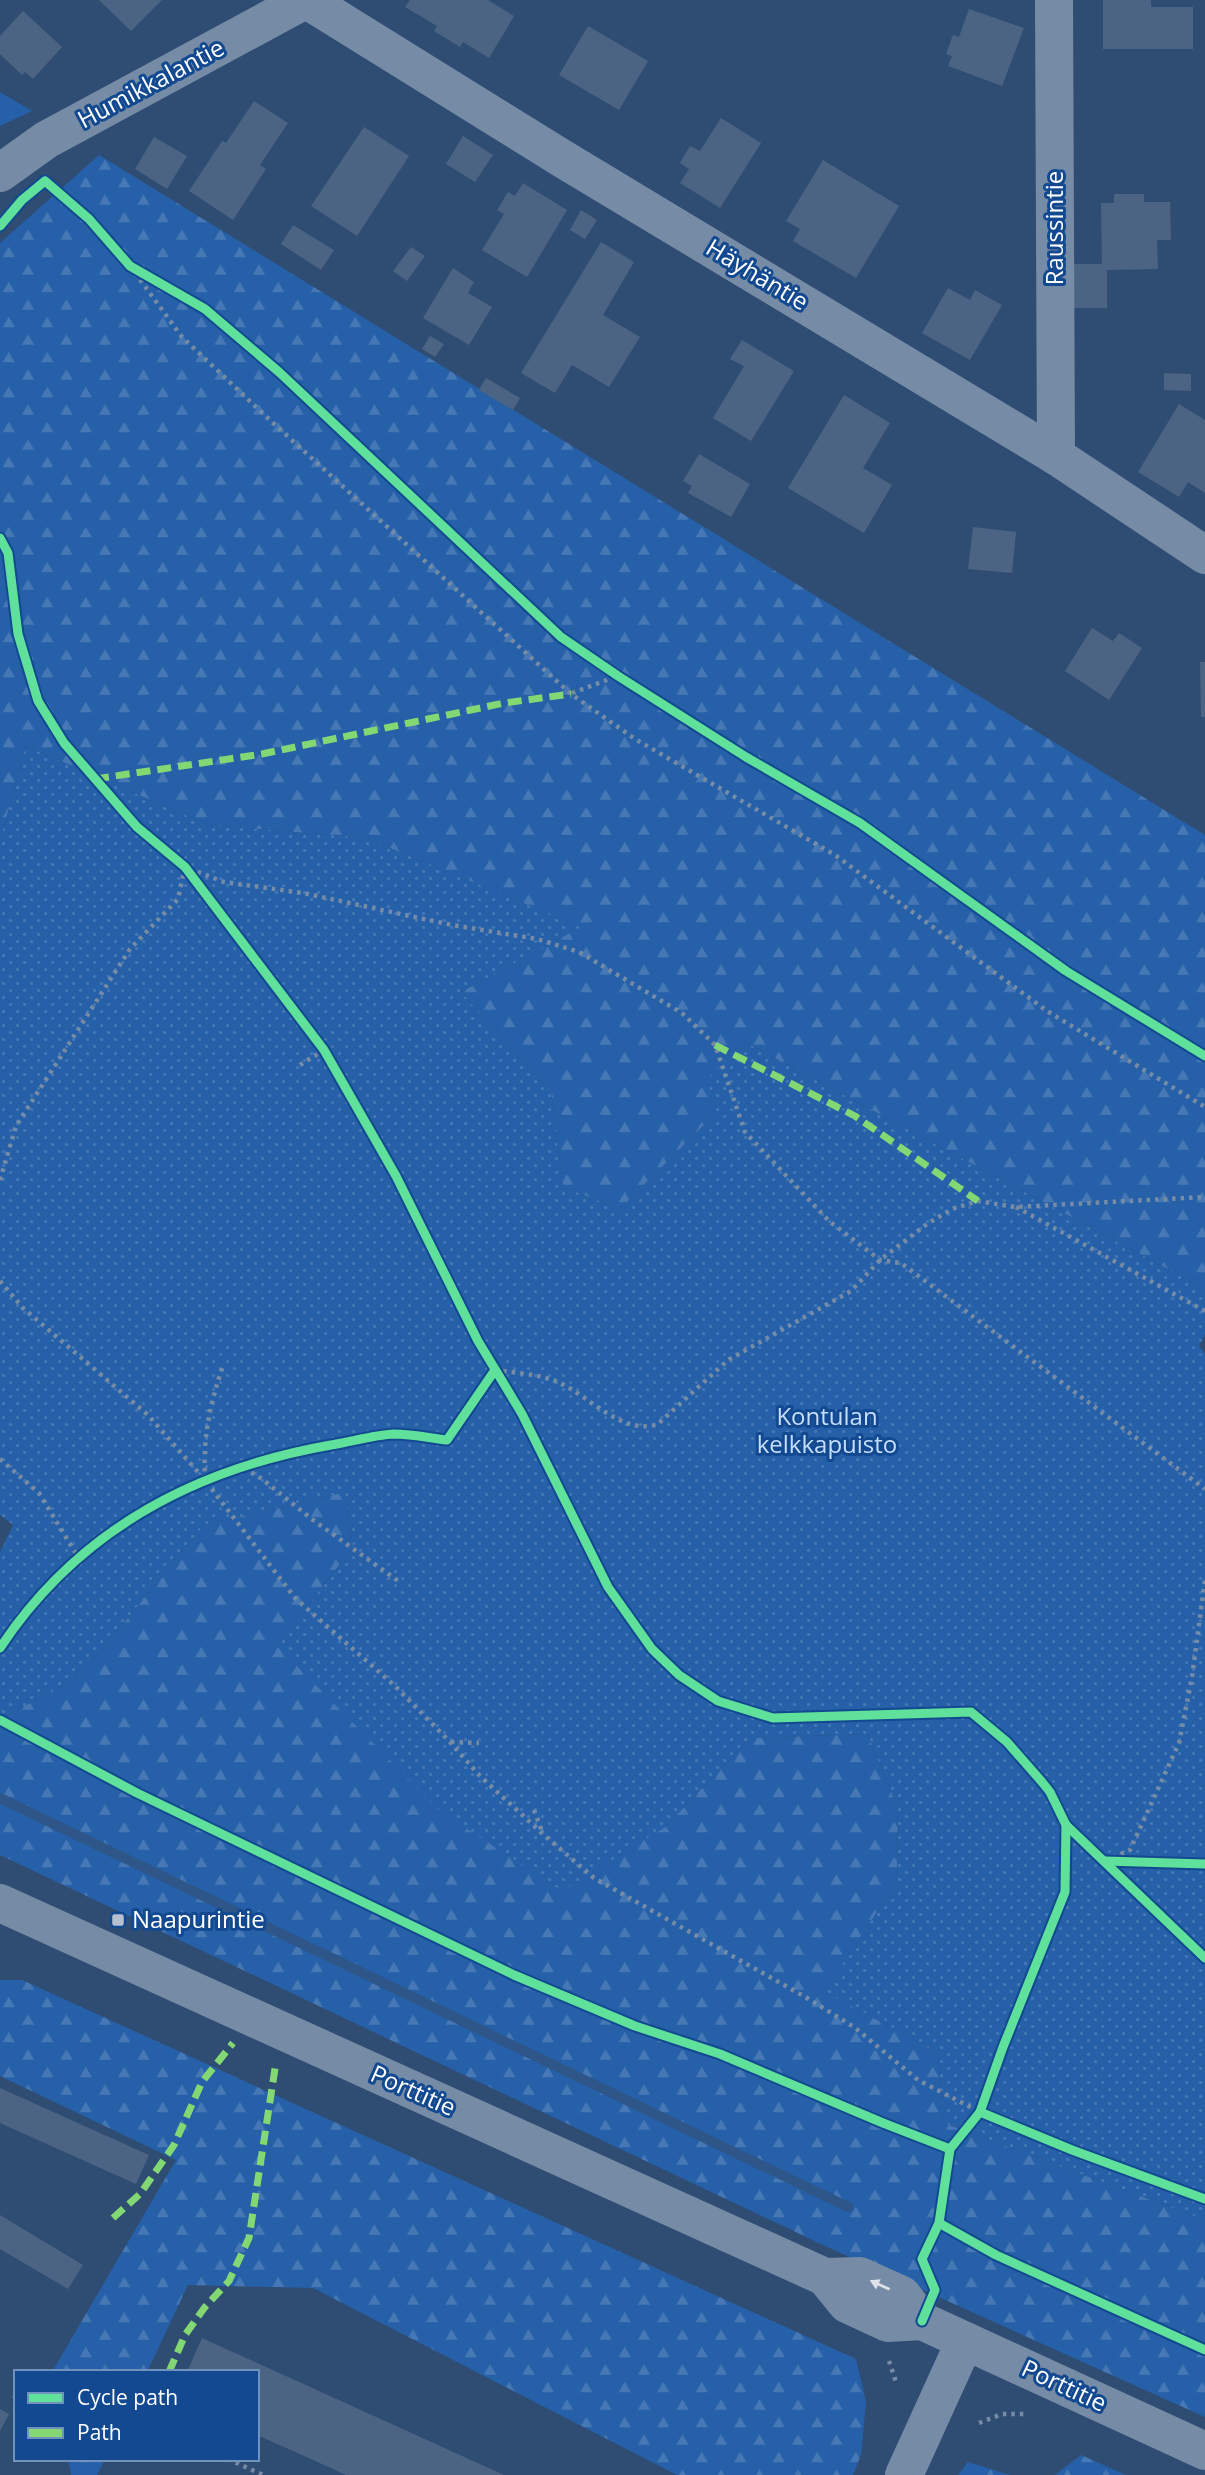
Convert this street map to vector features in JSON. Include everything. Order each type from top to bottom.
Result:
[{"type":"street","name":"Humikkalantie","points":[[0,173],[46,140],[306,0]]},
{"type":"street","name":"Häyhäntie","points":[[306,0],[563,159],[1056,456],[1205,555]]},
{"type":"street","name":"Raussintie","points":[[1054,0],[1056,456]]},
{"type":"street","name":"Porttitie","points":[[0,1903],[825,2277],[846,2304],[888,2323],[922,2321],[1205,2451]]},
{"type":"street","points":[[904,2475],[965,2341]]},
{"type":"path","points":[[122,256],[182,337],[571,694],[635,739],[835,855],[1046,1011],[1205,1107]]},
{"type":"path","points":[[130,266],[151,278]]},
{"type":"path","points":[[607,668],[630,684]]},
{"type":"path","points":[[571,694],[618,676]]},
{"type":"path","points":[[175,859],[193,878]]},
{"type":"path","points":[[0,1180],[16,1126],[130,949],[178,899],[185,867]]},
{"type":"path","points":[[185,867],[224,882],[303,892],[452,925],[537,940],[579,952],[682,1013],[715,1045],[745,1132],[829,1221],[880,1260],[901,1263],[1205,1489]]},
{"type":"path","points":[[300,1065],[326,1055],[317,1041]]},
{"type":"path","points":[[495,1370],[560,1383],[629,1424],[646,1428],[658,1424],[728,1360],[851,1291],[880,1260],[926,1224],[952,1209],[978,1201],[1015,1207],[1205,1197]]},
{"type":"path","points":[[1015,1207],[1205,1311]]},
{"type":"path","points":[[0,1281],[23,1308],[148,1415],[205,1480],[295,1598],[395,1686],[481,1777],[594,1878],[807,1998],[853,2027],[918,2080],[991,2116]]},
{"type":"path","points":[[489,1360],[502,1381]]},
{"type":"path","points":[[205,1480],[204,1446],[211,1403],[222,1368]]},
{"type":"path","points":[[488,1380],[495,1370]]},
{"type":"path","points":[[0,1459],[39,1493],[78,1557]]},
{"type":"path","points":[[231,1472],[257,1463]]},
{"type":"path","points":[[244,1468],[401,1583]]},
{"type":"path","points":[[193,1486],[218,1476]]},
{"type":"path","points":[[68,1566],[88,1549]]},
{"type":"path","points":[[1105,1861],[1130,1850],[1179,1743],[1205,1580]]},
{"type":"path","points":[[450,1742],[479,1743]]},
{"type":"path","points":[[534,1810],[544,1835]]},
{"type":"path","points":[[1095,1852],[1115,1870]]},
{"type":"path","points":[[1105,1861],[1133,1863]]},
{"type":"path","points":[[973,2121],[985,2099]]},
{"type":"path","points":[[232,2461],[263,2475]]},
{"type":"green space","points":[[0,92],[32,111],[0,126]]},
{"type":"green space","points":[[99,155],[1205,835],[1205,1289],[745,1042],[714,1115],[620,1209],[563,1187],[551,1092],[461,992],[580,927],[366,838],[208,825],[26,746],[0,841],[0,243]]},
{"type":"green space","name":"Kontulan kelkkapuisto","points":[[26,746],[208,825],[366,838],[581,927],[461,992],[551,1092],[563,1187],[620,1209],[714,1115],[708,1078],[745,1042],[1205,1289],[1205,1334],[1199,1346],[1205,1354],[1205,2220],[944,2123],[938,2053],[824,1991],[897,1882],[898,1809],[868,1734],[750,1738],[664,1828],[562,1891],[441,1812],[277,1646],[353,1547],[345,1492],[204,1525],[80,1676],[0,1719],[0,1552],[13,1525],[0,1515],[0,841]]},
{"type":"green space","points":[[345,1492],[353,1547],[277,1646],[664,1828],[750,1738],[868,1734],[898,1809],[897,1882],[825,1991],[938,2053],[944,2123],[1205,2220],[1205,2417],[823,2245],[0,1855],[0,1719],[80,1676],[204,1525]]},
{"type":"green space","points":[[0,1980],[22,1980],[856,2359],[866,2402],[861,2455],[853,2475],[677,2475],[313,2288],[188,2285],[148,2370],[53,2370],[176,2160],[0,2076]]},
{"type":"green space","points":[[1081,2455],[1126,2475],[1055,2475]]},
{"type":"green space","points":[[68,2461],[104,2461],[97,2475],[71,2475]]},
{"type":"green space","points":[[968,2462],[1010,2475],[958,2475]]},
{"type":"building","points":[[99,0],[162,0],[131,31]]},
{"type":"building","points":[[410,0],[488,0],[514,16],[489,58],[463,42],[460,47],[434,31],[437,26],[405,7]]},
{"type":"building","points":[[1103,0],[1151,0],[1151,7],[1193,7],[1193,49],[1103,49]]},
{"type":"building","points":[[969,9],[1024,28],[1002,86],[948,66],[952,56],[946,54],[953,35],[959,37]]},
{"type":"building","points":[[23,11],[62,47],[33,79],[25,72],[22,75],[0,54],[0,36]]},
{"type":"building","points":[[588,26],[648,61],[619,110],[559,75]]},
{"type":"building","points":[[254,101],[288,123],[260,165],[266,169],[233,220],[189,191],[222,141],[226,143]]},
{"type":"building","points":[[721,118],[761,143],[720,208],[680,183],[689,169],[680,163],[690,146],[700,151]]},
{"type":"building","points":[[364,127],[409,156],[357,236],[311,206]]},
{"type":"building","points":[[463,136],[493,155],[475,182],[446,164]]},
{"type":"building","points":[[154,137],[187,156],[167,189],[135,169]]},
{"type":"building","points":[[823,160],[899,206],[856,278],[793,241],[800,229],[786,221]]},
{"type":"building","points":[[523,183],[567,210],[527,277],[482,250],[504,214],[497,210],[508,192],[515,196]]},
{"type":"building","points":[[1114,194],[1144,194],[1144,202],[1170,202],[1171,240],[1157,240],[1158,269],[1107,270],[1107,308],[1074,308],[1073,264],[1102,264],[1101,203],[1114,203]]},
{"type":"building","points":[[581,210],[597,220],[585,239],[570,230]]},
{"type":"building","points":[[293,225],[334,250],[321,270],[281,244]]},
{"type":"building","points":[[601,242],[634,262],[603,315],[640,337],[609,387],[572,365],[555,393],[521,373]]},
{"type":"building","points":[[411,247],[425,256],[407,281],[393,271]]},
{"type":"building","points":[[453,268],[474,282],[468,293],[492,307],[469,345],[423,318]]},
{"type":"building","points":[[948,288],[970,300],[975,290],[1002,305],[970,360],[922,333]]},
{"type":"building","points":[[430,336],[444,344],[435,357],[422,349]]},
{"type":"building","points":[[742,340],[794,371],[751,441],[713,418],[744,366],[730,359]]},
{"type":"building","points":[[1164,373],[1191,374],[1191,391],[1164,390]]},
{"type":"building","points":[[486,378],[520,398],[513,410],[479,390]]},
{"type":"building","points":[[844,395],[890,423],[863,468],[892,485],[864,533],[788,488]]},
{"type":"building","points":[[1179,404],[1205,420],[1205,493],[1188,482],[1179,497],[1138,472]]},
{"type":"building","points":[[699,454],[750,484],[731,517],[688,493],[692,486],[683,481]]},
{"type":"building","points":[[973,527],[1016,532],[1012,573],[968,569]]},
{"type":"building","points":[[1092,628],[1113,641],[1119,633],[1142,648],[1109,700],[1065,671]]},
{"type":"building","points":[[1200,662],[1205,662],[1205,717],[1201,717]]},
{"type":"building","points":[[0,2088],[149,2155],[136,2184],[0,2123]]},
{"type":"building","points":[[0,2215],[83,2265],[68,2289],[0,2249]]},
{"type":"building","points":[[202,2338],[504,2475],[346,2475],[259,2436],[259,2370],[188,2370]]},
{"type":"building","points":[[0,2409],[9,2414],[0,2431]]},
{"type":"waterway","points":[[0,1798],[848,2207]]},
{"type":"marked path","points":[[95,779],[262,754],[504,703],[571,694]]},
{"type":"marked path","points":[[715,1045],[855,1116],[978,1201]]},
{"type":"marked path","points":[[113,2218],[140,2194],[174,2145],[202,2082],[233,2043]]},
{"type":"marked path","points":[[170,2370],[185,2335],[205,2307],[229,2281],[249,2238],[276,2062]]},
{"type":"cycle path","points":[[0,226],[22,200],[45,181],[89,219],[130,266],[205,309],[279,372],[561,637],[746,757],[860,823],[1066,971],[1205,1056]]},
{"type":"cycle path","points":[[0,538],[8,553],[18,634],[38,701],[64,743],[137,827],[185,867],[324,1050],[396,1176],[478,1341],[522,1414],[608,1587],[652,1649],[679,1675],[718,1701],[773,1718],[971,1712],[1007,1742],[1042,1782],[1050,1792],[1066,1825],[1205,1958]]},
{"type":"cycle path","points":[[0,1648],[31,1606],[65,1570],[103,1538],[143,1511],[232,1470],[281,1456],[394,1434],[447,1440],[495,1370]]},
{"type":"cycle path","points":[[0,1720],[137,1793],[514,1975],[635,2026],[720,2054],[950,2149]]},
{"type":"cycle path","points":[[922,2321],[935,2290],[922,2259],[939,2223],[950,2149],[980,2112],[1065,1892],[1066,1825]]},
{"type":"cycle path","points":[[1105,1861],[1205,1864]]},
{"type":"cycle path","points":[[980,2112],[1072,2150],[1205,2199]]},
{"type":"cycle path","points":[[939,2223],[996,2255],[1205,2350]]},
{"type":"place","name":"Naapurintie","points":[[118,1920]]}]
